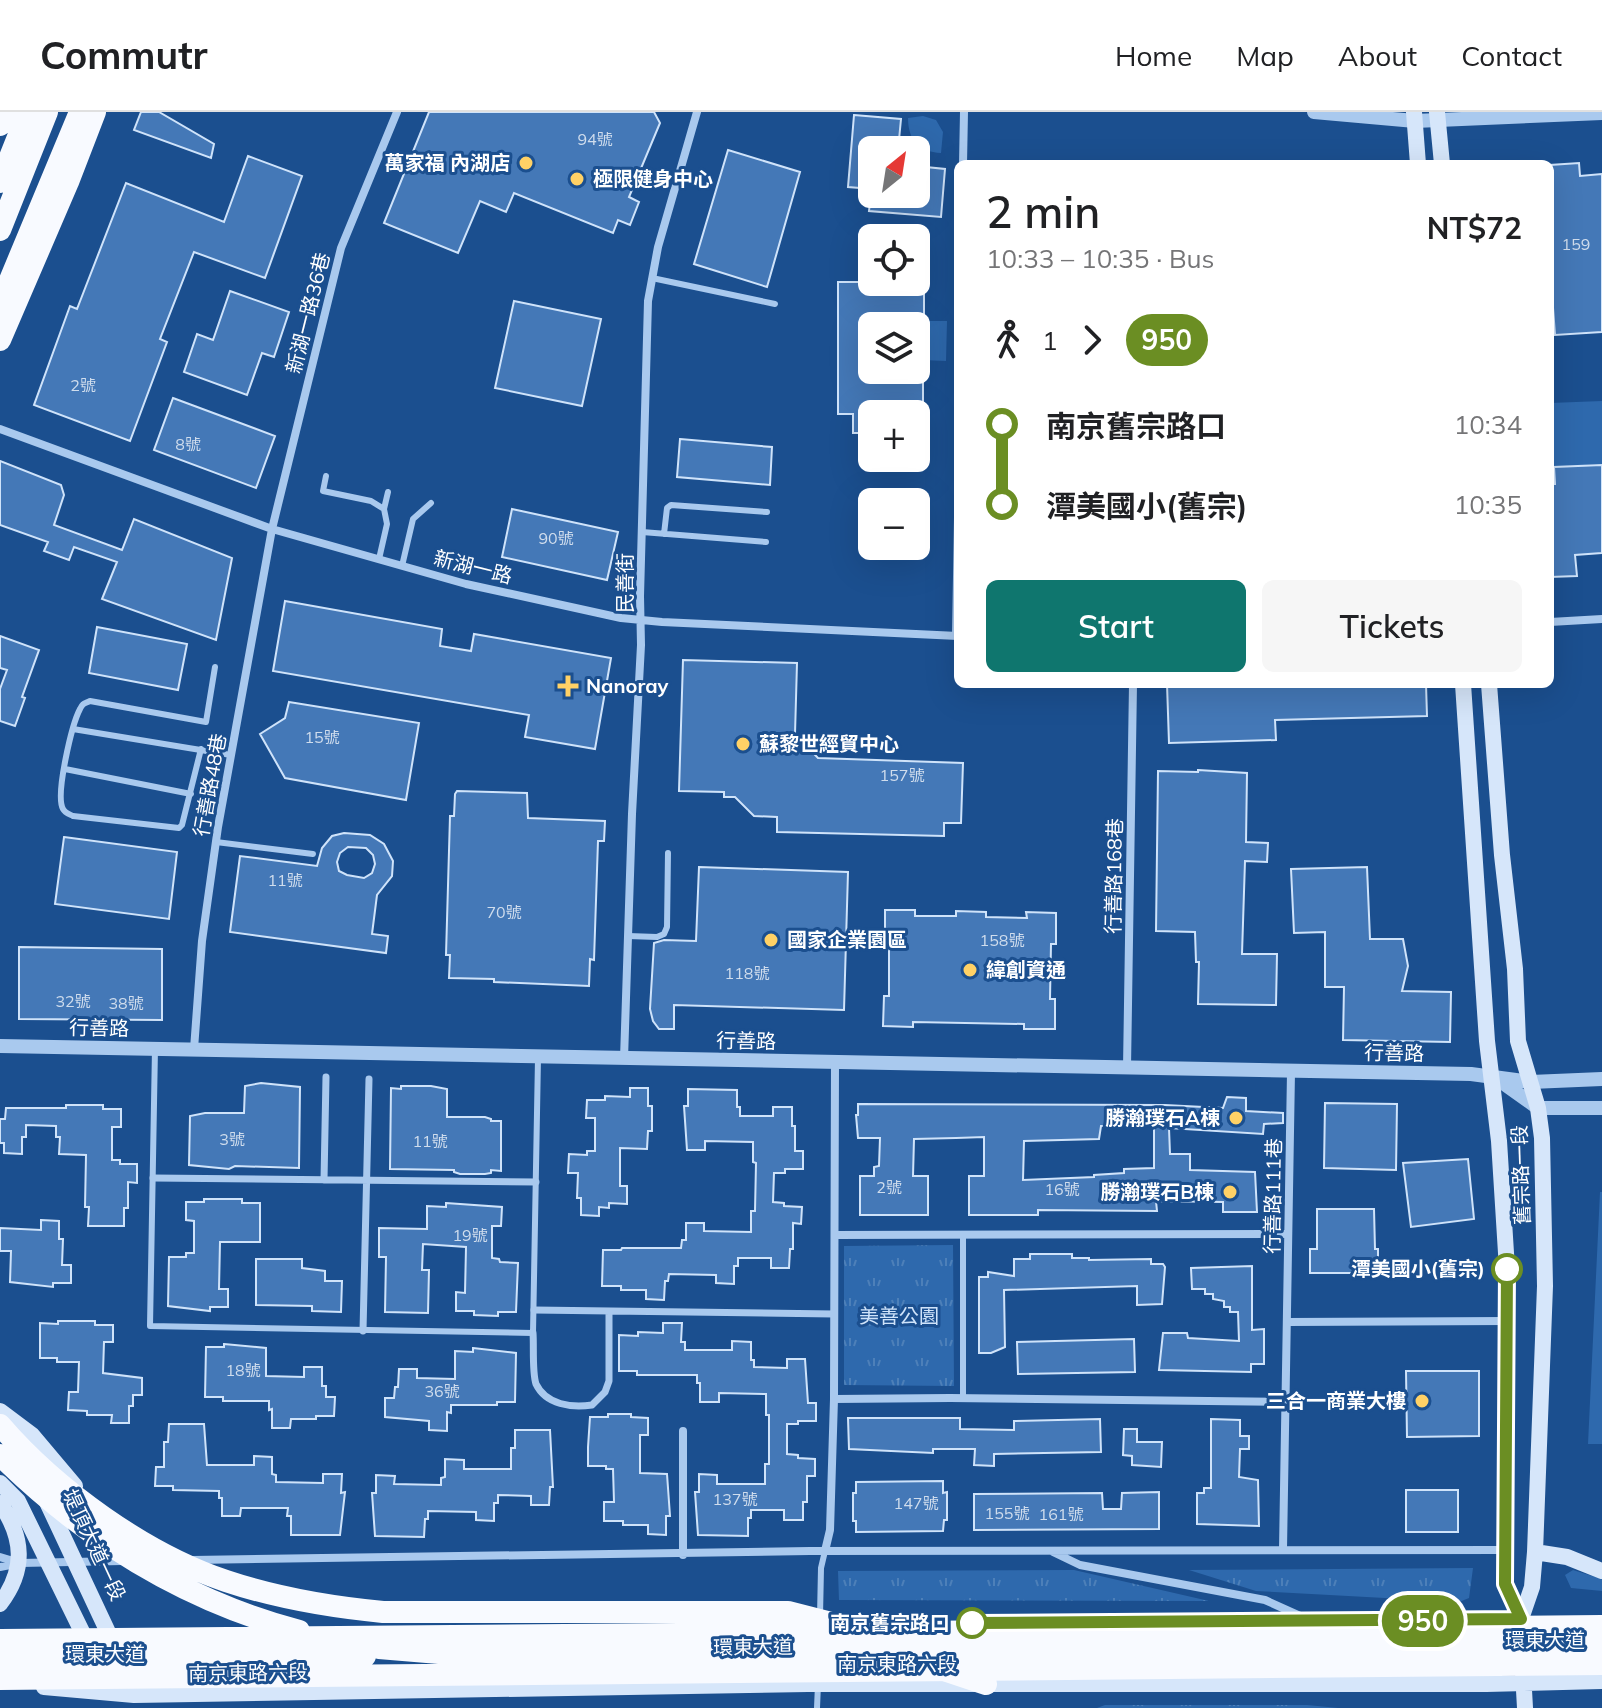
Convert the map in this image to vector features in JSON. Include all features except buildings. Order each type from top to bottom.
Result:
[{"type":"highway","points":[[0,125],[5,112]]},
{"type":"highway","points":[[0,182],[28,112]]},
{"type":"highway","points":[[0,230],[47,112]]},
{"type":"highway","points":[[0,287],[70,112]]},
{"type":"highway","points":[[0,304],[80,112]]},
{"type":"highway","points":[[0,340],[95,112]]},
{"type":"highway","points":[[0,1423],[61,1484],[115,1525],[165,1554],[224,1581],[283,1597],[330,1607],[383,1612],[788,1612],[861,1631]]},
{"type":"highway","points":[[0,1455],[32,1487],[82,1528],[124,1556],[222,1604],[276,1625],[338,1641],[398,1651],[475,1656],[1056,1652],[1132,1667]]},
{"type":"highway","points":[[701,1654],[745,1624]]},
{"type":"highway","name":"環東大道","points":[[0,1640],[1602,1626]]},
{"type":"highway","points":[[0,1659],[1602,1646]]},
{"type":"highway","points":[[893,1653],[986,1684]]},
{"type":"highway","name":"環東大道","points":[[0,1681],[1602,1664]]},
{"type":"main road","points":[[1414,116],[1418,160]]},
{"type":"main road","points":[[1438,116],[1442,160]]},
{"type":"main road","name":"舊宗路一段","points":[[1463,688],[1486,1026],[1503,1196],[1508,1321],[1505,1584],[1521,1619]]},
{"type":"main road","name":"舊宗路一段","points":[[1489,688],[1502,855],[1515,969],[1518,1041],[1538,1108],[1542,1138],[1545,1286],[1535,1552],[1532,1587],[1521,1619],[1525,1708]]},
{"type":"main road","points":[[0,1411],[32,1435],[85,1498],[118,1525],[152,1544],[194,1560]]},
{"type":"main road","name":"堤頂大道一段","points":[[0,1423],[23,1453],[111,1637],[123,1700]]},
{"type":"main road","points":[[0,1483],[18,1501],[86,1639],[123,1700]]},
{"type":"main road","points":[[0,1503],[18,1542],[20,1563],[11,1589],[0,1604]]},
{"type":"main road","points":[[1535,1552],[1567,1557],[1602,1571]]},
{"type":"main road","name":"南京東路六段","points":[[0,1640],[745,1624],[1602,1617]]},
{"type":"main road","name":"南京東路六段","points":[[0,1681],[123,1700],[818,1684],[1602,1681]]},
{"type":"street","points":[[0,353],[95,112]]},
{"type":"street","name":"新湖一路36巷","points":[[272,529],[341,248],[397,112]]},
{"type":"street","name":"民善街","points":[[624,1059],[641,621],[648,301],[658,247],[697,112]]},
{"type":"street","points":[[963,160],[964,112]]},
{"type":"street","points":[[1314,112],[1414,116],[1602,113]]},
{"type":"street","name":"新湖一路","points":[[0,429],[272,529],[466,584],[641,621],[954,636]]},
{"type":"street","name":"行善路48巷","points":[[194,1049],[202,941],[216,842],[272,529]]},
{"type":"street","points":[[1554,622],[1602,619]]},
{"type":"street","name":"行善路168巷","points":[[1127,1068],[1133,688]]},
{"type":"street","name":"行善路","points":[[0,1046],[1492,1075],[1531,1082],[1602,1079]]},
{"type":"street","points":[[825,1551],[830,1530],[834,1399],[835,1062]]},
{"type":"street","name":"行善路111巷","points":[[1283,1549],[1291,1072]]},
{"type":"street","points":[[1492,1075],[1538,1108],[1602,1108]]},
{"type":"street","points":[[324,1180],[326,1077]]},
{"type":"street","points":[[363,1331],[369,1079]]},
{"type":"street","points":[[153,1178],[536,1182]]},
{"type":"street","points":[[835,1235],[1288,1234]]},
{"type":"street","points":[[534,1310],[834,1314]]},
{"type":"street","points":[[533,1333],[536,1383],[549,1398],[566,1406],[592,1405],[605,1392],[609,1381],[609,1312]]},
{"type":"street","points":[[1287,1322],[1508,1321]]},
{"type":"street","points":[[834,1399],[1287,1402]]},
{"type":"street","points":[[683,1431],[683,1555]]},
{"type":"street","points":[[0,1567],[20,1563],[825,1551],[1507,1550]]},
{"type":"street","points":[[1050,1551],[1080,1565],[1265,1600],[1309,1620]]},
{"type":"street","points":[[0,1557],[20,1563]]},
{"type":"lane","points":[[652,278],[775,304]]},
{"type":"lane","points":[[326,476],[323,491],[371,501],[384,509]]},
{"type":"lane","points":[[379,559],[387,524],[384,509],[388,492]]},
{"type":"lane","points":[[402,566],[413,519],[431,503]]},
{"type":"lane","points":[[664,534],[667,508],[671,505],[767,512]]},
{"type":"lane","points":[[642,532],[766,542]]},
{"type":"lane","points":[[201,749],[191,794],[179,828],[73,816],[65,812],[62,806],[60,793],[73,729],[81,707],[90,701],[206,722],[215,667]]},
{"type":"lane","points":[[73,729],[231,755]]},
{"type":"lane","points":[[65,769],[191,794]]},
{"type":"lane","points":[[216,842],[313,854]]},
{"type":"lane","points":[[628,936],[657,937],[664,934],[667,927],[668,853]]},
{"type":"lane","points":[[155,1048],[150,1326],[533,1333],[538,1057]]},
{"type":"lane","points":[[963,1234],[963,1399]]},
{"type":"lane","points":[[817,1708],[821,1568],[825,1551]]},
{"type":"green space","points":[[923,116],[936,120],[943,132],[941,153],[930,151],[930,136],[912,136],[908,118]]},
{"type":"green space","points":[[930,321],[947,321],[946,361],[930,360]]},
{"type":"green space","points":[[1602,401],[1602,464],[1554,467],[1554,403]]},
{"type":"green space","points":[[1600,1192],[1602,1444],[1588,1444]]},
{"type":"green space","name":"美善公園","points":[[953,1245],[954,1386],[844,1385],[844,1246]]},
{"type":"green space","points":[[1473,1568],[1469,1598],[1459,1602],[1256,1591],[1189,1570]]},
{"type":"green space","points":[[1074,1570],[1209,1601],[839,1600],[838,1571]]},
{"type":"green space","points":[[1573,1570],[1602,1579],[1602,1591],[1571,1588],[1565,1575]]},
{"type":"green space","points":[[1105,1705],[1307,1705],[1338,1708],[1097,1708]]},
{"type":"bus line","name":"950","points":[[972,1623],[1521,1619],[1505,1584],[1507,1269]]},
{"type":"place","name":"萬家福 內湖店","points":[[526,163]]},
{"type":"place","name":"極限健身中心","points":[[577,179]]},
{"type":"place","name":"Nanoray","points":[[568,686]]},
{"type":"place","name":"蘇黎世經貿中心","points":[[743,744]]},
{"type":"place","name":"國家企業園區","points":[[771,940]]},
{"type":"place","name":"緯創資通","points":[[970,970]]},
{"type":"place","name":"勝瀚璞石A棟","points":[[1236,1118]]},
{"type":"place","name":"勝瀚璞石B棟","points":[[1230,1192]]},
{"type":"place","name":"潭美國小(舊宗)","points":[[1507,1269]]},
{"type":"place","name":"三合一商業大樓","points":[[1422,1401]]},
{"type":"place","name":"南京舊宗路口","points":[[972,1623]]}]
